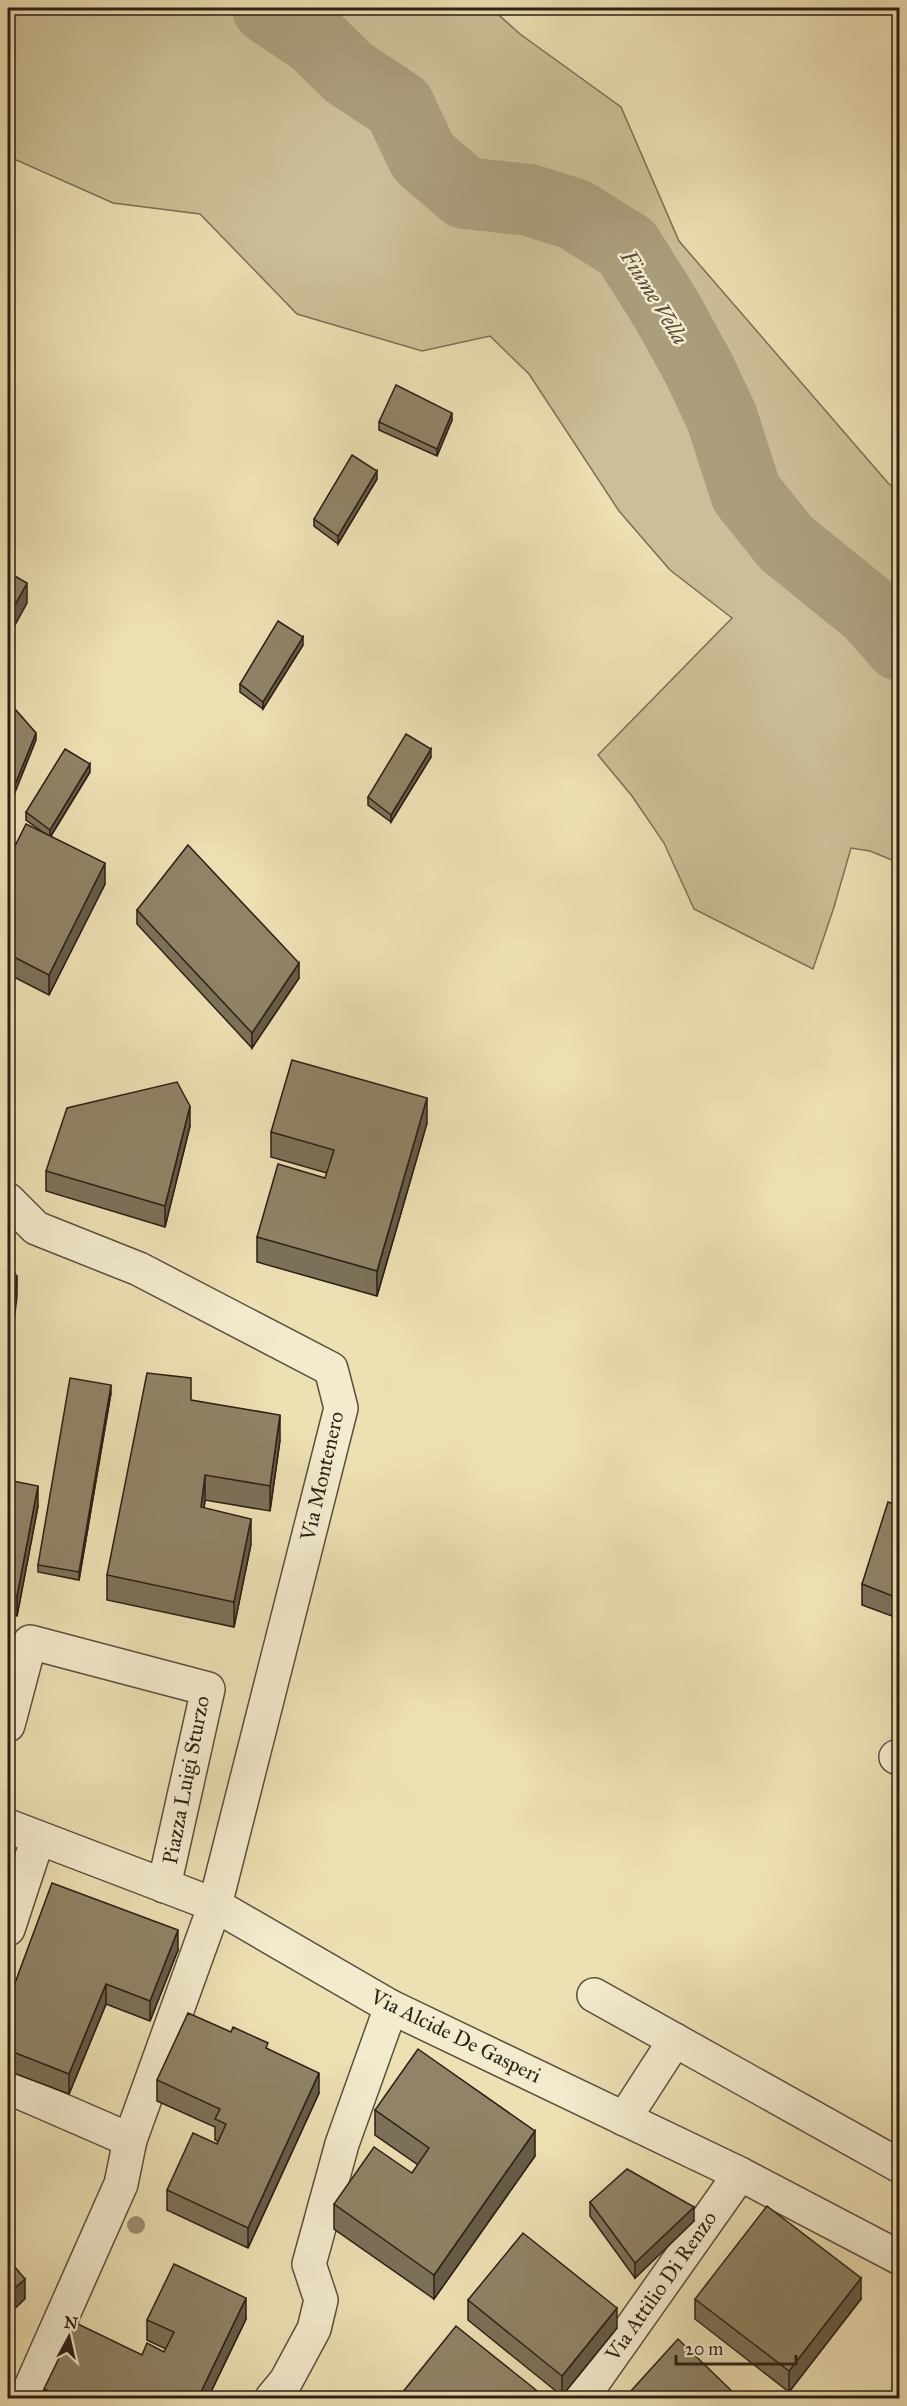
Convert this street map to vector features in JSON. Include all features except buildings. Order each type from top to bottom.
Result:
[{"type":"street","name":"Via Montenero","points":[[8,1200],[36,1227],[139,1269],[331,1369],[341,1408],[215,1905],[130,2140],[121,2184],[26,2398]]},
{"type":"street","name":"Piazza Luigi Sturzo","points":[[8,1725],[30,1642],[208,1689],[164,1886]]},
{"type":"street","name":"Via Alcide De Gasperi","points":[[8,1827],[215,1905],[391,2007],[740,2175],[900,2258]]},
{"type":"street","points":[[8,1929],[38,1838]]},
{"type":"street","points":[[594,1995],[900,2166]]},
{"type":"street","points":[[272,2398],[286,2381],[314,2330],[321,2300],[309,2264],[342,2144],[391,2007]]},
{"type":"street","points":[[624,2119],[675,2040]]},
{"type":"street","points":[[8,2087],[130,2140]]},
{"type":"street","name":"Via Attilio Di Renzo","points":[[582,2398],[740,2175]]},
{"type":"shaded area","points":[[8,8],[491,8],[520,34],[621,107],[679,241],[888,483],[899,492],[899,863],[870,851],[851,848],[813,969],[694,909],[664,843],[632,796],[598,755],[732,618],[670,570],[619,511],[529,374],[490,336],[422,351],[297,314],[200,214],[113,203],[12,158],[8,161]]},
{"type":"waterway","name":"Fiume Vella","points":[[268,8],[315,40],[349,73],[399,106],[423,157],[465,193],[529,200],[574,214],[627,247],[666,309],[699,369],[722,418],[746,493],[786,543],[870,611],[900,645]]}]
